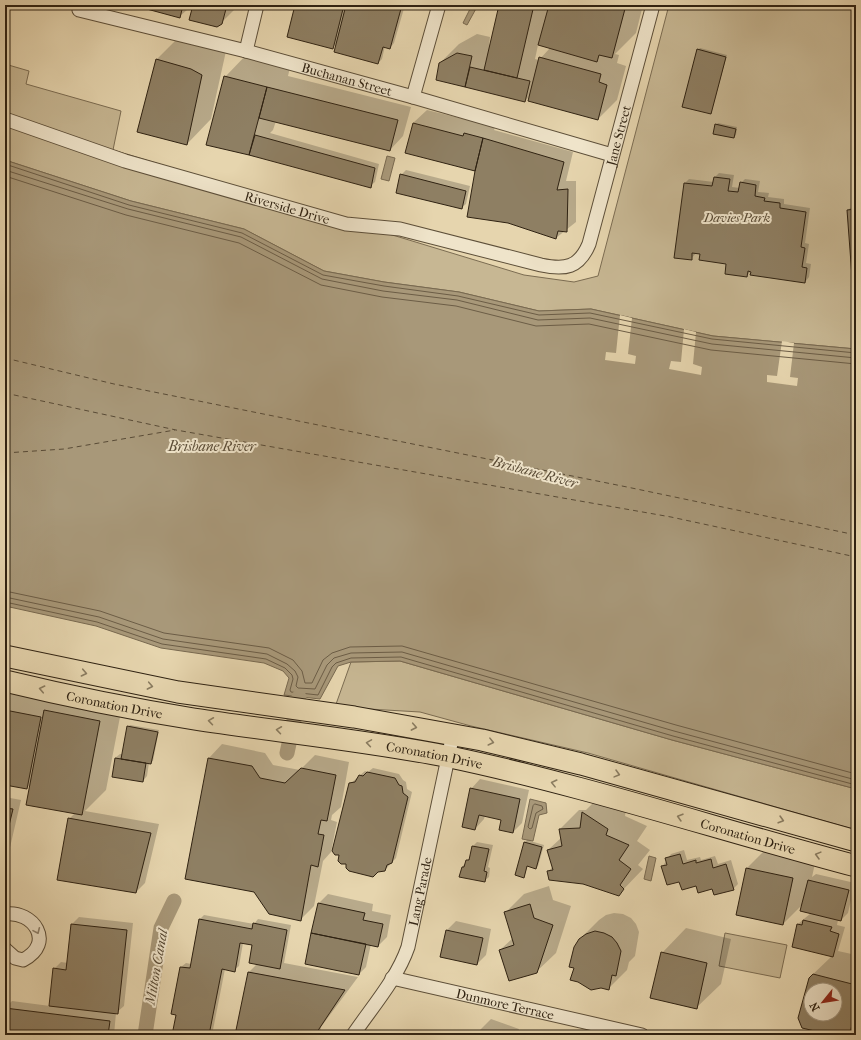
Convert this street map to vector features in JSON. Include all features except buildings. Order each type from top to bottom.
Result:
[{"type":"highway","name":"Coronation Drive","points":[[5,656],[178,692],[453,734],[582,764],[856,841]]},
{"type":"highway","name":"Coronation Drive","points":[[5,681],[121,706],[192,719],[308,734],[448,757],[574,787],[856,866]]},
{"type":"street","points":[[246,51],[257,5]]},
{"type":"street","points":[[413,97],[439,5]]},
{"type":"street","name":"Jane Street","points":[[576,262],[585,254],[589,244],[653,5]]},
{"type":"street","name":"Buchanan Street","points":[[80,8],[246,51],[413,97],[612,155]]},
{"type":"street","name":"Riverside Drive","points":[[5,119],[125,161],[346,224],[400,230],[554,268],[562,268],[576,262]]},
{"type":"street","name":"Lang Parade","points":[[353,1035],[402,963],[408,947],[453,734]]},
{"type":"street","points":[[5,914],[12,913],[24,918],[34,925],[40,936],[39,945],[23,960],[15,958],[5,949]]},
{"type":"street","name":"Dunmore Terrace","points":[[392,978],[642,1035]]},
{"type":"green space","name":"Davies Park","points":[[669,5],[856,5],[856,349],[713,336],[591,309],[539,311],[459,292],[384,282],[324,271],[244,229],[131,201],[5,160],[5,64],[29,71],[26,84],[121,111],[113,150],[524,275],[574,282],[598,276]]},
{"type":"green space","points":[[400,661],[672,740],[856,789],[856,830],[588,753],[471,726],[420,712],[335,707],[351,662]]},
{"type":"green space","points":[[725,933],[787,945],[780,978],[719,966]]},
{"type":"water","points":[[472,5],[478,5],[467,25],[463,23]]},
{"type":"water","points":[[387,156],[395,158],[389,181],[381,179]]},
{"type":"water","name":"Brisbane River","points":[[5,160],[131,201],[244,229],[324,271],[384,282],[459,292],[539,311],[591,309],[713,336],[856,349],[856,789],[672,740],[400,661],[351,662],[338,666],[320,699],[284,695],[289,678],[283,671],[264,663],[161,648],[96,626],[5,606]]},
{"type":"water","points":[[530,799],[546,803],[547,813],[539,815],[533,841],[522,839]]},
{"type":"water","points":[[649,856],[656,858],[651,881],[644,879]]},
{"type":"pier","points":[[620,315],[632,318],[628,354],[636,356],[635,364],[605,360],[606,352],[616,353]]},
{"type":"pier","points":[[684,329],[696,332],[693,364],[702,367],[701,375],[669,369],[671,361],[681,362]]},
{"type":"pier","points":[[782,341],[794,343],[790,377],[798,378],[797,386],[767,382],[767,375],[777,376]]},
{"type":"waterway","name":"Milton Canal","points":[[287,753],[299,697]]},
{"type":"waterway","name":"Milton Canal","points":[[145,1035],[161,928],[174,901]]},
{"type":"ferry route","points":[[5,358],[114,384],[627,487],[856,535]]},
{"type":"ferry route","points":[[5,393],[176,430],[671,517],[856,557]]},
{"type":"ferry route","points":[[5,453],[64,449],[175,430]]}]
